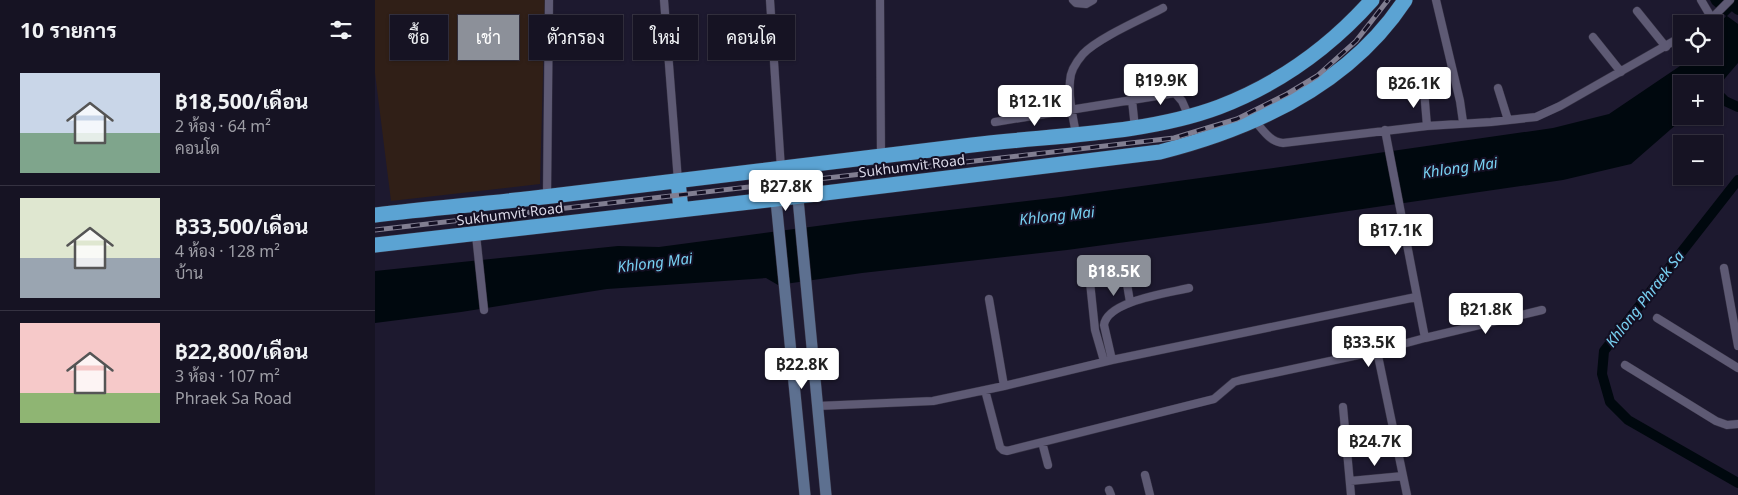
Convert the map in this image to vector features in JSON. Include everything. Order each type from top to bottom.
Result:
[{"type":"highway","name":"Sukhumvit Road","points":[[375,215],[678,182],[1135,128],[1189,117],[1221,106],[1259,89],[1292,70],[1349,25],[1372,0]]},
{"type":"highway","name":"Sukhumvit Road","points":[[375,245],[797,197],[1159,152],[1194,143],[1255,121],[1327,80],[1357,56],[1397,12],[1405,0]]},
{"type":"highway","points":[[678,182],[681,210]]},
{"type":"main road","points":[[783,169],[797,197],[826,495]]},
{"type":"main road","points":[[783,169],[776,199],[804,495]]},
{"type":"street","points":[[547,196],[549,0]]},
{"type":"street","points":[[664,0],[678,182]]},
{"type":"street","points":[[770,0],[783,169]]},
{"type":"street","points":[[881,0],[881,157]]},
{"type":"street","points":[[1073,0],[1076,3],[1086,4],[1093,0]]},
{"type":"street","points":[[1437,0],[1463,122]]},
{"type":"street","points":[[1701,0],[1712,15]]},
{"type":"street","points":[[1714,15],[1730,0]]},
{"type":"street","points":[[1077,134],[1071,110],[1070,80],[1072,70],[1083,53],[1102,40],[1163,8]]},
{"type":"street","points":[[1637,11],[1666,47]]},
{"type":"street","points":[[1593,37],[1621,72]]},
{"type":"street","points":[[1255,121],[1271,140],[1276,142],[1463,122],[1508,120],[1545,114],[1673,42]]},
{"type":"street","points":[[1498,88],[1508,120]]},
{"type":"street","points":[[1424,90],[1427,126]]},
{"type":"street","points":[[995,122],[1175,93],[1182,101],[1189,117]]},
{"type":"street","points":[[1132,100],[1135,128]]},
{"type":"street","points":[[1385,130],[1425,338]]},
{"type":"street","points":[[476,234],[483,310]]},
{"type":"street","points":[[1088,263],[1095,330],[1108,361]]},
{"type":"street","points":[[1724,268],[1738,346]]},
{"type":"street","points":[[1126,278],[1130,302]]},
{"type":"street","points":[[1108,361],[1105,320],[1115,309],[1130,302],[1189,288]]},
{"type":"street","points":[[817,406],[933,401],[1108,361],[1416,297]]},
{"type":"street","points":[[989,299],[1004,386]]},
{"type":"street","points":[[985,390],[1000,447],[1007,451],[1214,399],[1234,382],[1241,380],[1377,351],[1542,310]]},
{"type":"street","points":[[1657,318],[1738,368]]},
{"type":"street","points":[[1377,351],[1407,495]]},
{"type":"street","points":[[1625,365],[1716,421],[1738,424]]},
{"type":"street","points":[[1343,407],[1351,495]]},
{"type":"street","points":[[1042,442],[1048,465]]},
{"type":"street","points":[[1145,475],[1150,495]]},
{"type":"street","points":[[1350,481],[1403,476]]},
{"type":"shaded area","points":[[375,0],[545,0],[545,15],[529,15],[529,60],[543,60],[540,184],[391,201],[375,73]]},
{"type":"water","name":"Khlong Mai","points":[[1710,0],[1738,0],[1738,5],[1727,16],[1738,24],[1738,63],[1723,80],[1723,75],[1673,75],[1673,125],[1676,125],[1631,164],[1563,180],[1067,250],[862,273],[778,285],[766,278],[607,289],[461,312],[375,323],[375,271],[618,246],[659,247],[855,221],[1061,197],[1553,128],[1609,114],[1681,65],[1723,65],[1723,20],[1726,16]]},
{"type":"waterway","points":[[1726,0],[1738,10]]},
{"type":"waterway","name":"Khlong Phraek Sa","points":[[1723,99],[1738,107]]},
{"type":"waterway","name":"Khlong Phraek Sa","points":[[1738,180],[1604,351],[1602,374],[1610,402],[1628,420],[1738,483]]},
{"type":"railway","points":[[375,230],[1174,138],[1237,119],[1287,94],[1317,76],[1356,41],[1388,0]]}]
